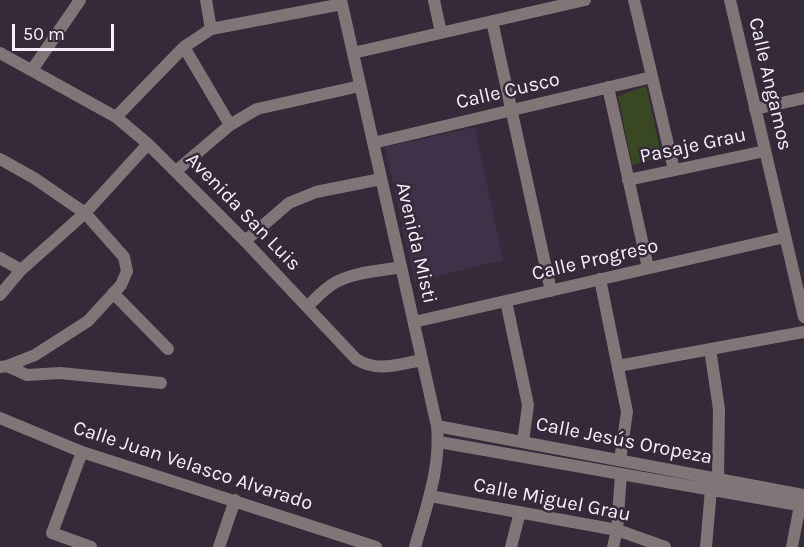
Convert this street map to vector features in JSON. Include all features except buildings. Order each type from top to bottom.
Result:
[{"type":"street","points":[[32,70],[80,0]]},
{"type":"street","points":[[206,0],[211,29]]},
{"type":"street","points":[[434,0],[441,33]]},
{"type":"street","points":[[353,53],[492,21],[540,5],[585,0]]},
{"type":"street","points":[[633,0],[674,170]]},
{"type":"street","name":"Calle Angamos","points":[[730,0],[804,317]]},
{"type":"street","points":[[116,117],[184,47],[211,29],[341,2]]},
{"type":"street","name":"Avenida Misti","points":[[341,2],[437,426],[439,442],[430,496],[415,547]]},
{"type":"street","points":[[492,21],[551,291]]},
{"type":"street","points":[[184,47],[230,125]]},
{"type":"street","name":"Avenida San Luis","points":[[0,53],[116,117],[148,144],[245,241],[356,359],[364,364],[382,368],[422,360]]},
{"type":"street","name":"Calle Cusco","points":[[373,143],[652,77]]},
{"type":"street","points":[[176,171],[230,125],[257,109],[360,87]]},
{"type":"street","points":[[608,87],[648,268]]},
{"type":"street","points":[[755,109],[804,98]]},
{"type":"street","points":[[0,295],[21,270],[85,213],[148,144]]},
{"type":"street","name":"Pasaje Grau","points":[[628,180],[765,151]]},
{"type":"street","points":[[0,159],[34,178],[85,213],[124,257],[127,264],[125,278],[88,321],[35,355],[4,367]]},
{"type":"street","points":[[245,241],[289,203],[316,192],[381,179]]},
{"type":"street","name":"Calle Progreso","points":[[414,322],[785,237]]},
{"type":"street","points":[[0,258],[21,270]]},
{"type":"street","points":[[307,307],[337,282],[352,276],[401,267]]},
{"type":"street","points":[[600,279],[627,412],[620,460]]},
{"type":"street","points":[[113,293],[168,349]]},
{"type":"street","points":[[506,301],[528,405],[523,442]]},
{"type":"street","points":[[618,366],[804,332]]},
{"type":"street","points":[[706,547],[715,484],[719,409],[710,349]]},
{"type":"street","points":[[4,367],[27,375],[60,373],[161,384]]},
{"type":"street","name":"Calle Juan Velasco Alvarado","points":[[0,418],[82,452],[376,547]]},
{"type":"street","name":"Calle Jesús Oropeza","points":[[437,426],[620,460],[715,484],[803,502]]},
{"type":"street","name":"Calle Jesús Oropeza","points":[[439,442],[621,474],[715,484]]},
{"type":"street","points":[[82,452],[52,533],[91,547]]},
{"type":"street","points":[[613,547],[617,530],[621,474]]},
{"type":"street","name":"Calle Miguel Grau","points":[[430,496],[617,530],[664,547]]},
{"type":"street","points":[[219,547],[235,500]]},
{"type":"street","points":[[792,547],[803,502]]},
{"type":"street","points":[[511,547],[520,512]]},
{"type":"shaded area","points":[[475,127],[503,260],[415,282],[385,147]]},
{"type":"green space","points":[[646,86],[662,157],[632,165],[618,96]]}]
